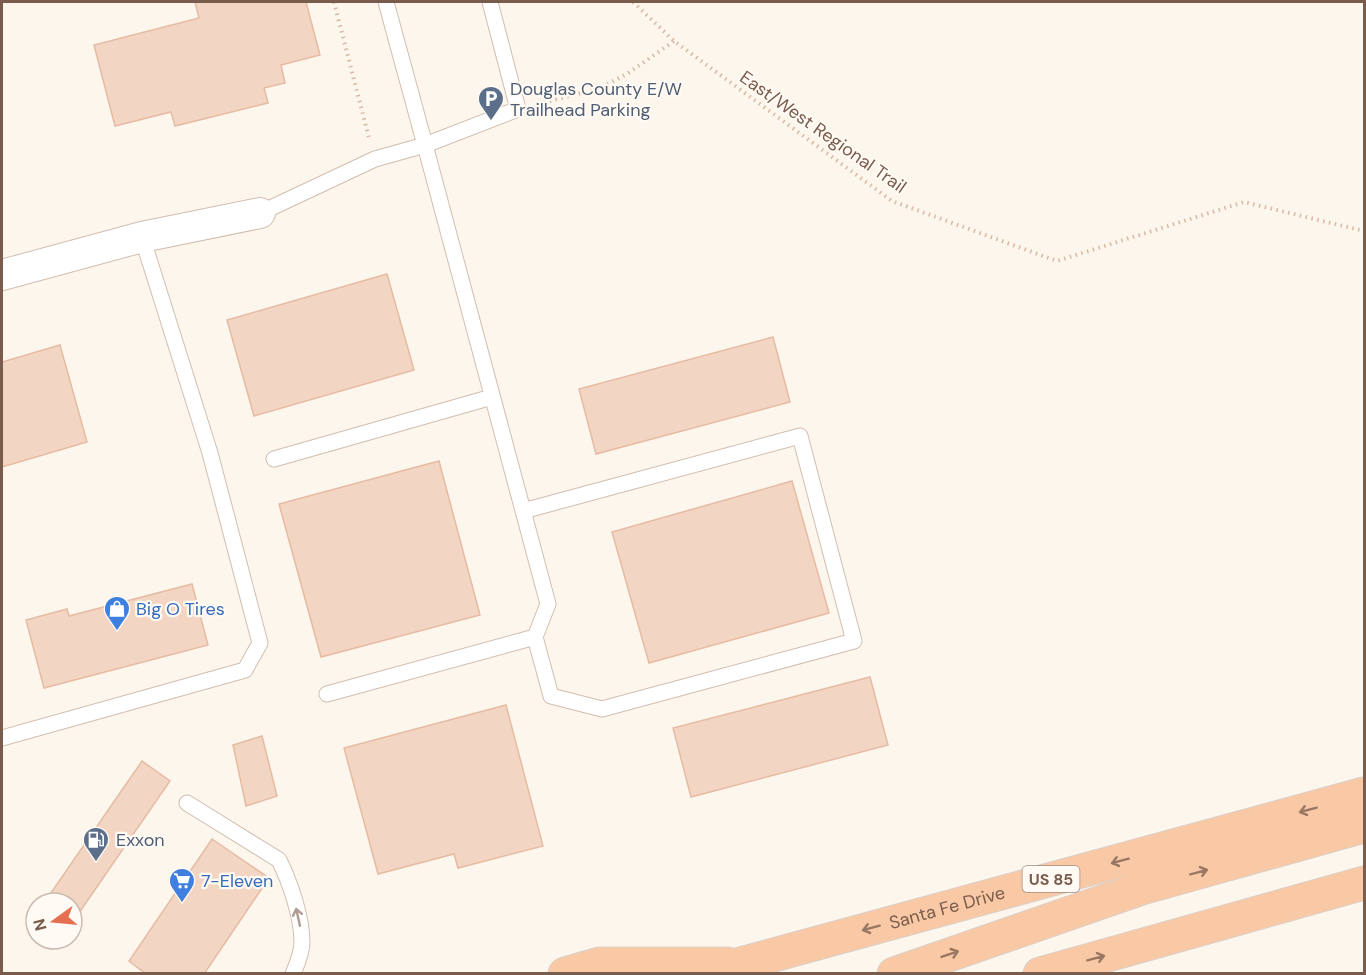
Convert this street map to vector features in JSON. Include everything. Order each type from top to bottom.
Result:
[{"type":"highway","name":"Santa Fe Drive","points":[[704,974],[1365,794]]},
{"type":"highway","points":[[894,974],[1142,888],[1365,826]]},
{"type":"highway","points":[[1040,974],[1365,883]]},
{"type":"highway","points":[[565,974],[599,964],[738,964]]},
{"type":"street","points":[[2,275],[142,237],[260,213]]},
{"type":"lane","points":[[386,2],[522,511],[548,604],[535,638],[551,696],[602,709],[855,641],[800,436],[522,511]]},
{"type":"lane","points":[[260,213],[375,159],[425,146],[518,110],[490,2]]},
{"type":"lane","points":[[2,738],[245,670],[260,643],[210,453],[142,237]]},
{"type":"lane","points":[[274,459],[492,396]]},
{"type":"lane","points":[[327,694],[535,638]]},
{"type":"lane","points":[[187,803],[279,860],[296,909],[302,943],[298,963],[292,974]]},
{"type":"path","points":[[334,2],[375,159]]},
{"type":"path","name":"East/West Regional Trail","points":[[633,2],[674,41],[892,201],[1057,261],[1244,202],[1365,231]]},
{"type":"path","points":[[518,110],[600,88],[627,74],[674,41]]},
{"type":"building","points":[[195,2],[306,2],[320,55],[281,65],[285,83],[264,88],[268,103],[175,126],[171,112],[115,126],[94,45],[199,18]]},
{"type":"building","points":[[387,274],[414,370],[254,416],[227,320]]},
{"type":"building","points":[[773,337],[790,402],[596,454],[579,389]]},
{"type":"building","points":[[60,345],[87,442],[2,467],[2,362]]},
{"type":"building","points":[[439,461],[480,615],[321,657],[279,504]]},
{"type":"building","points":[[792,481],[829,613],[649,663],[612,532]]},
{"type":"building","name":"Big O Tires","points":[[192,584],[208,645],[44,688],[26,620],[67,609],[69,616]]},
{"type":"building","points":[[870,677],[888,745],[691,797],[673,728]]},
{"type":"building","points":[[506,705],[543,846],[458,868],[454,854],[378,874],[344,748]]},
{"type":"building","points":[[262,736],[277,796],[246,806],[233,745]]},
{"type":"building","points":[[142,761],[170,781],[84,906],[84,891],[52,891]]},
{"type":"building","points":[[212,839],[269,878],[204,974],[146,974],[129,961]]},
{"type":"place","name":"Douglas County E/W Trailhead Parking","points":[[491,122]]},
{"type":"place","name":"Big O Tires","points":[[117,632]]},
{"type":"place","name":"Exxon","points":[[96,863]]},
{"type":"place","name":"7-Eleven","points":[[182,904]]}]
